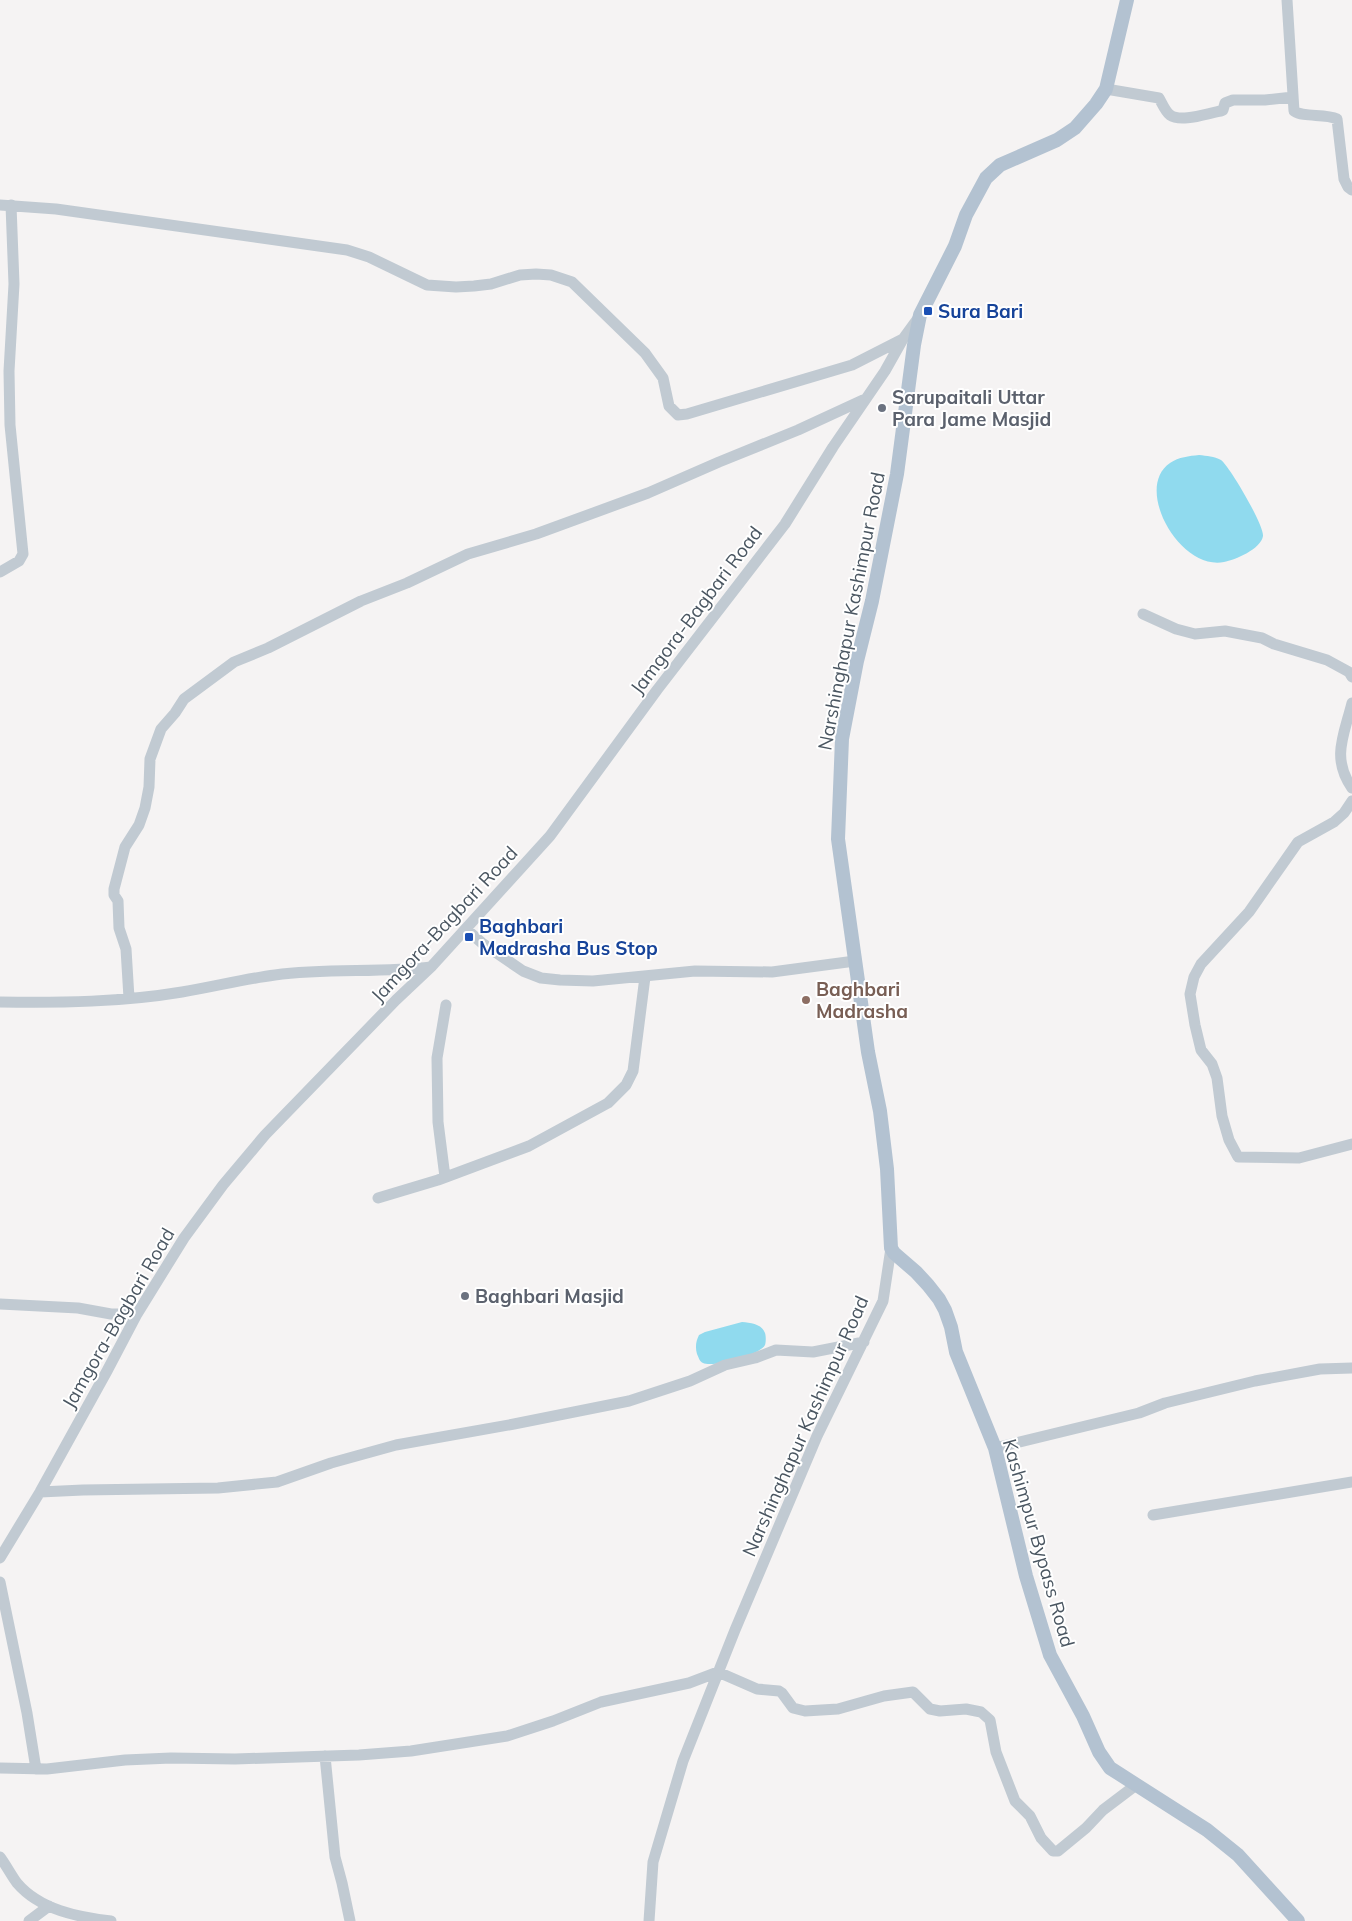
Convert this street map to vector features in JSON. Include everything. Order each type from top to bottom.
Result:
[{"type":"main road","name":"Narshinghapur Kashimpur Road","points":[[891,1248],[887,1169],[881,1120],[868,1052],[838,839],[842,739],[897,474],[914,345],[920,315],[955,246],[966,215],[986,178],[1000,165],[1057,140],[1075,128],[1096,104],[1106,89],[1127,0]]},
{"type":"main road","name":"Kashimpur Bypass Road","points":[[891,1248],[928,1285],[945,1310],[956,1352],[994,1448],[1026,1576],[1050,1655],[1099,1752],[1110,1768],[1207,1830],[1238,1855],[1298,1921]]},
{"type":"street","points":[[1287,0],[1293,107],[1296,113],[1326,115],[1337,118],[1344,179],[1352,190]]},
{"type":"street","points":[[1106,89],[1159,98],[1169,114],[1176,117],[1221,111],[1226,102],[1246,99],[1264,100],[1293,97]]},
{"type":"street","points":[[0,572],[19,561],[23,554],[10,425],[9,371],[14,284],[5,205],[56,208],[347,250],[369,257],[427,285],[465,287],[491,284],[520,275],[550,275],[572,282],[645,354],[663,378],[669,406],[678,414],[687,414],[852,365],[903,339]]},
{"type":"street","name":"Jamgora-Bagbari Road","points":[[0,1558],[40,1492],[137,1314],[184,1238],[229,1178],[265,1136],[396,1000],[431,967],[550,836],[657,690],[785,524],[920,315]]},
{"type":"street","points":[[129,998],[126,949],[119,928],[118,901],[114,894],[114,889],[126,847],[145,808],[149,787],[150,759],[161,729],[184,699],[234,662],[268,648],[361,601],[407,583],[468,554],[536,534],[648,493],[865,399]]},
{"type":"street","points":[[1143,614],[1196,634],[1225,630],[1262,638],[1274,644],[1327,660],[1349,672],[1352,677]]},
{"type":"street","points":[[1352,703],[1340,749],[1340,760],[1343,776],[1352,788]]},
{"type":"street","points":[[1352,801],[1344,813],[1334,822],[1298,842],[1249,912],[1201,964],[1194,977],[1190,994],[1191,1007],[1201,1050],[1212,1064],[1217,1078],[1222,1116],[1229,1140],[1238,1157],[1299,1158],[1352,1144]]},
{"type":"street","points":[[466,929],[516,967],[541,978],[593,981],[695,971],[772,972],[854,960]]},
{"type":"street","points":[[0,1002],[87,1002],[180,992],[274,975],[326,970],[409,970],[431,967]]},
{"type":"street","points":[[378,1198],[445,1177],[528,1146],[608,1103],[626,1085],[634,1070],[645,977]]},
{"type":"street","points":[[445,1177],[438,1122],[437,1058],[446,1005]]},
{"type":"street","name":"Narshinghapur Kashimpur Road","points":[[649,1921],[653,1862],[683,1761],[718,1672],[817,1436],[883,1301],[891,1248]]},
{"type":"street","points":[[0,1304],[78,1308],[111,1314],[137,1314]]},
{"type":"street","points":[[40,1492],[213,1488],[277,1482],[331,1463],[396,1445],[629,1401],[690,1381],[725,1365],[755,1358],[776,1350],[813,1352],[864,1342]]},
{"type":"street","points":[[994,1448],[1139,1413],[1165,1403],[1255,1381],[1320,1369],[1352,1368]]},
{"type":"street","points":[[1152,1515],[1352,1482]]},
{"type":"street","points":[[0,1582],[27,1713],[36,1769]]},
{"type":"street","points":[[0,1768],[36,1769],[162,1758],[235,1760],[411,1751],[507,1736],[553,1721],[600,1702],[689,1683],[718,1672],[757,1689],[779,1691],[789,1705],[798,1710],[838,1710],[884,1696],[913,1692],[930,1710],[981,1712],[990,1720],[996,1752],[1015,1801],[1030,1816],[1041,1838],[1053,1851],[1058,1851],[1086,1828],[1103,1810],[1136,1785]]},
{"type":"street","points":[[325,1756],[335,1857],[350,1921]]},
{"type":"street","points":[[0,1857],[17,1883],[32,1897],[49,1906],[79,1917],[111,1921]]},
{"type":"street","points":[[29,1921],[49,1906]]},
{"type":"water","points":[[1199,455],[1221,460],[1232,473],[1262,530],[1263,536],[1258,545],[1247,553],[1229,561],[1208,561],[1192,554],[1178,541],[1167,525],[1159,508],[1157,490],[1160,475],[1173,461]]},
{"type":"water","points":[[742,1322],[756,1325],[764,1330],[766,1342],[761,1349],[746,1356],[716,1364],[703,1363],[701,1361],[696,1349],[699,1335]]},
{"type":"place","name":"Sura Bari","points":[[928,311]]},
{"type":"place","name":"Sarupaitali Uttar Para Jame Masjid","points":[[882,408]]},
{"type":"place","name":"Baghbari Madrasha Bus Stop","points":[[469,937]]},
{"type":"place","name":"Baghbari Madrasha","points":[[806,1000]]},
{"type":"place","name":"Baghbari Masjid","points":[[465,1296]]}]
